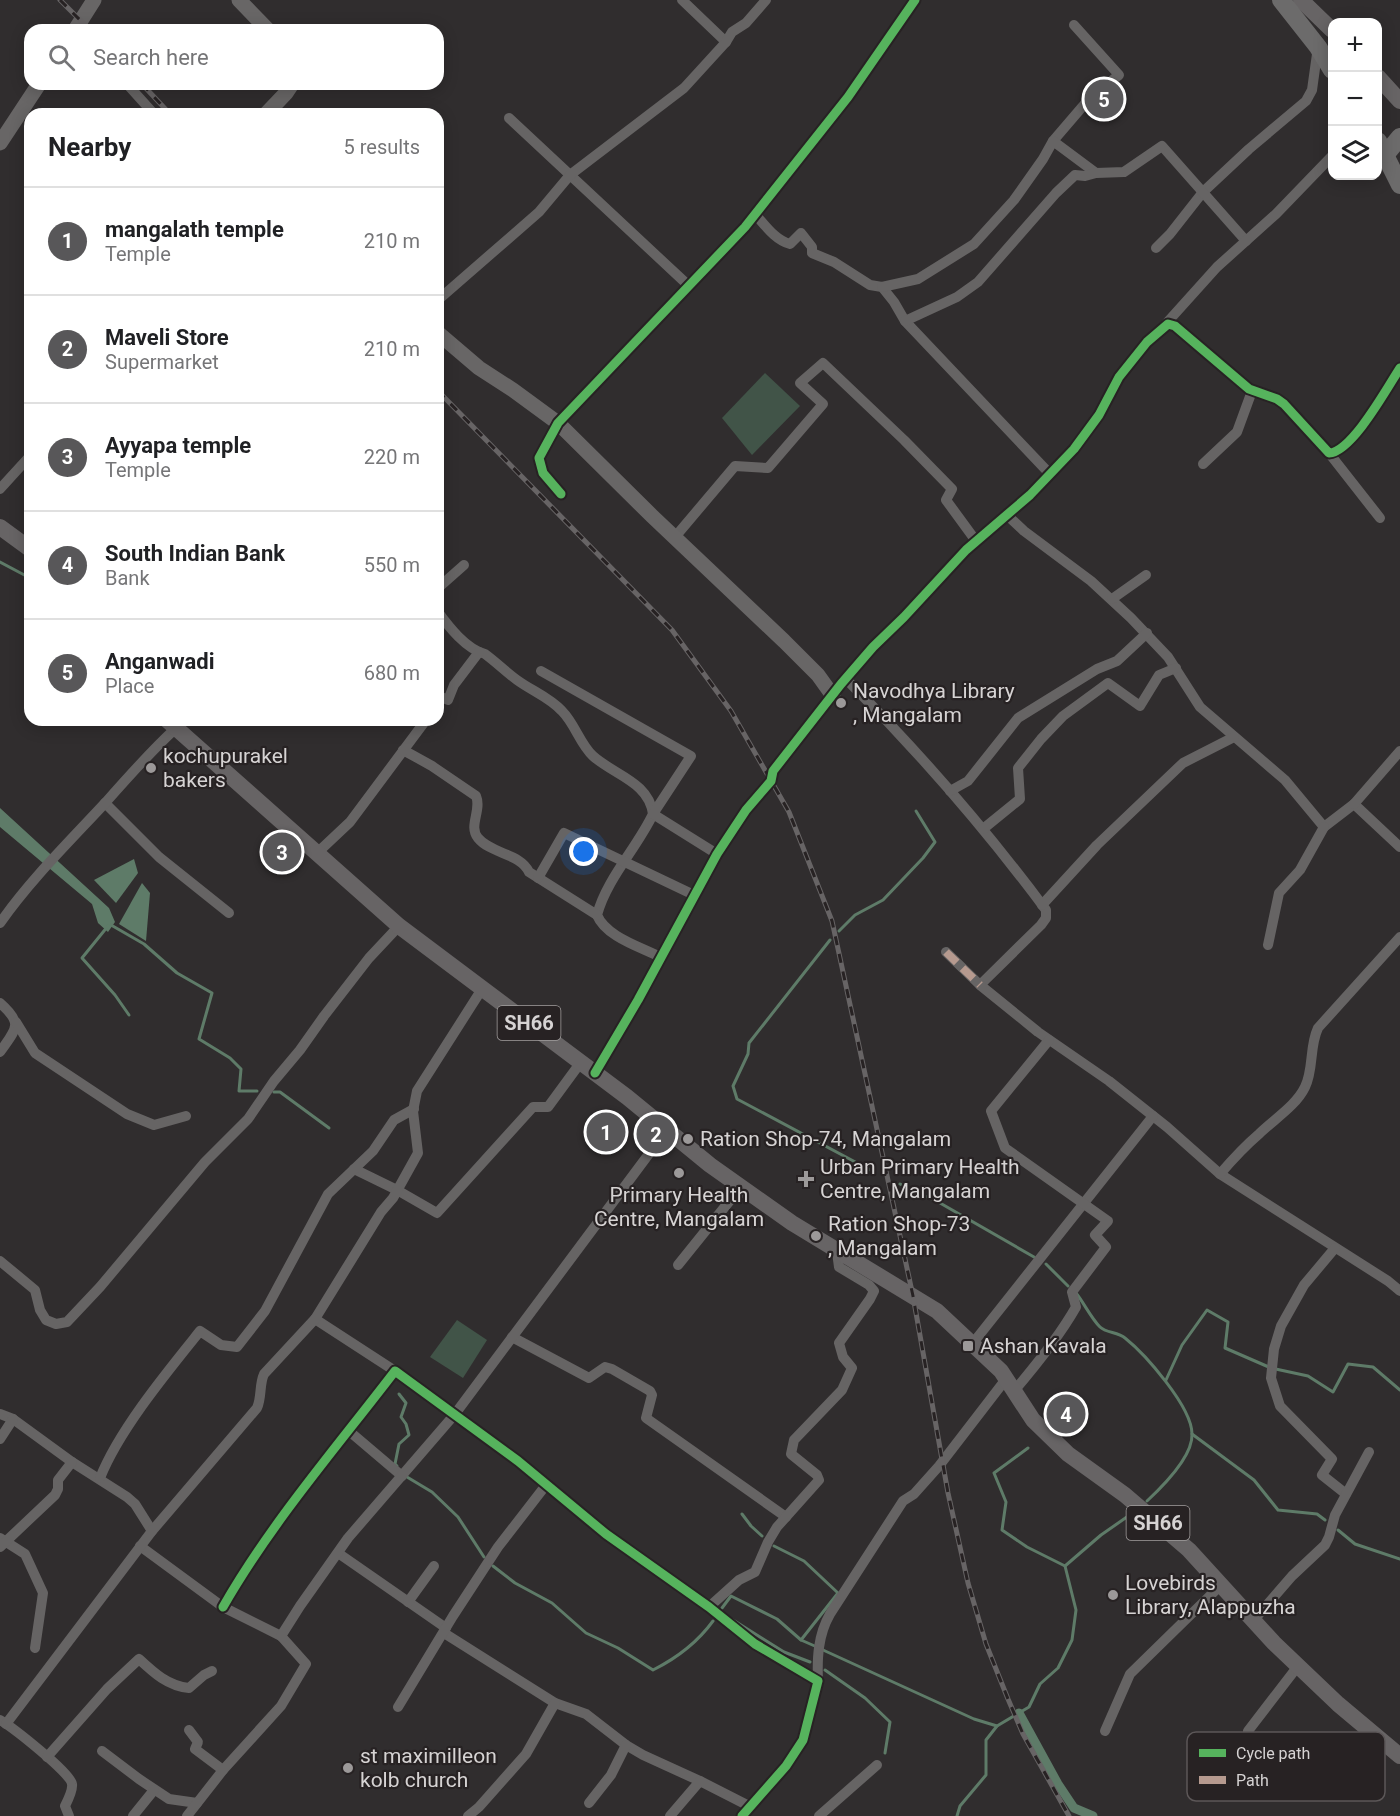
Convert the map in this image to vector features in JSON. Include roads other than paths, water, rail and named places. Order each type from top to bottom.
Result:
[{"type":"highway","points":[[1268,0],[1313,42]]},
{"type":"highway","points":[[1281,0],[1328,64]]},
{"type":"highway","points":[[1400,137],[1382,147],[1400,185]]},
{"type":"main road","points":[[1301,0],[1328,26]]},
{"type":"main road","points":[[1382,82],[1400,101]]},
{"type":"main road","points":[[0,527],[24,545]]},
{"type":"main road","name":"SH66","points":[[173,726],[399,926],[596,1073],[740,1188],[837,1252],[938,1311],[1001,1371],[1034,1420],[1068,1454],[1133,1502],[1189,1550],[1253,1622],[1371,1732]]},
{"type":"main road","name":"SH66","points":[[1385,1745],[1400,1755]]},
{"type":"street","points":[[80,24],[94,0]]},
{"type":"street","points":[[239,0],[261,24]]},
{"type":"street","points":[[682,0],[726,42]]},
{"type":"street","points":[[444,295],[539,212],[570,175],[684,88],[726,42],[732,32],[746,23],[766,0]]},
{"type":"street","points":[[561,494],[543,473],[539,458],[558,423],[755,214],[848,97],[915,0]]},
{"type":"street","points":[[755,214],[785,243],[789,244],[801,233],[812,247],[812,253],[834,262],[870,285],[882,287],[918,279],[974,244],[1014,200],[1053,141],[1089,99],[1119,75],[1074,25]]},
{"type":"street","points":[[1156,248],[1203,192],[1306,101],[1312,90],[1313,42]]},
{"type":"street","points":[[0,143],[35,90]]},
{"type":"street","points":[[132,90],[149,108]]},
{"type":"street","points":[[272,108],[288,90]]},
{"type":"street","points":[[509,118],[689,286]]},
{"type":"street","points":[[1053,141],[1096,173]]},
{"type":"street","points":[[905,321],[957,297],[978,282],[1075,175],[1124,172],[1162,146],[1246,241]]},
{"type":"street","points":[[596,1073],[717,854],[746,810],[771,781],[773,771],[846,679],[873,647],[976,541],[1030,495],[1085,436],[1119,377],[1147,342],[1217,267],[1276,214],[1328,160]]},
{"type":"street","points":[[882,287],[905,321],[1049,473]]},
{"type":"street","points":[[1162,327],[1168,324],[1175,326],[1252,391],[1277,399],[1284,404],[1329,453],[1380,518]]},
{"type":"street","points":[[444,338],[479,368],[558,423],[807,663],[833,696]]},
{"type":"street","points":[[675,537],[735,466],[768,468],[823,404],[800,383],[823,363],[952,489],[946,500],[976,541]]},
{"type":"street","points":[[1329,453],[1334,452],[1357,433],[1400,368]]},
{"type":"street","points":[[1203,464],[1237,432],[1252,391]]},
{"type":"street","points":[[0,489],[24,463]]},
{"type":"street","points":[[1007,515],[1024,531],[1070,564],[1112,599],[1147,633],[1176,668],[1196,702],[1285,780],[1324,826]]},
{"type":"street","points":[[444,583],[464,565]]},
{"type":"street","points":[[1112,599],[1146,575]]},
{"type":"street","points":[[444,620],[451,629],[479,652],[485,654],[517,680],[548,698],[575,727],[592,755],[634,783],[647,795],[653,814],[717,854]]},
{"type":"street","points":[[950,791],[968,781],[1018,718],[1097,669],[1117,661],[1147,633]]},
{"type":"street","points":[[444,698],[448,700],[454,684],[479,652]]},
{"type":"street","points":[[983,829],[1020,799],[1018,768],[1063,716],[1108,683],[1140,706],[1160,675],[1176,668]]},
{"type":"street","points":[[541,671],[691,756],[653,814],[599,906],[597,915]]},
{"type":"street","points":[[846,679],[894,728],[983,829],[1046,910],[1046,918],[1041,925],[980,985]]},
{"type":"street","points":[[0,923],[60,849],[105,803],[154,748],[170,726]]},
{"type":"street","points":[[316,854],[350,822],[421,726]]},
{"type":"street","points":[[1042,905],[1097,845],[1183,763],[1234,737]]},
{"type":"street","points":[[403,750],[432,766],[476,796],[478,808],[473,829],[485,845],[526,864],[529,872],[597,915],[601,923],[616,935],[660,957]]},
{"type":"street","points":[[1268,945],[1279,893],[1300,870],[1324,826],[1354,804],[1400,751]]},
{"type":"street","points":[[105,803],[159,857],[229,913]]},
{"type":"street","points":[[1354,804],[1400,847]]},
{"type":"street","points":[[538,878],[564,833],[694,894]]},
{"type":"street","points":[[0,1261],[35,1290],[40,1310],[46,1320],[56,1324],[67,1322],[100,1287],[205,1162],[248,1119],[274,1081],[369,958],[399,926]]},
{"type":"street","points":[[1220,1174],[1305,1088],[1313,1038],[1318,1028],[1400,937]]},
{"type":"street","points":[[946,952],[980,985],[1049,1040],[1109,1081],[1220,1174],[1388,1281],[1400,1291]]},
{"type":"street","points":[[69,1816],[65,1806],[73,1786],[71,1779],[47,1756],[3,1722],[152,1531],[256,1408],[264,1374],[315,1319],[381,1212],[398,1190],[418,1153],[414,1109],[417,1091],[482,989]]},
{"type":"street","points":[[0,1003],[14,1016],[35,1053],[127,1114],[154,1125],[186,1116]]},
{"type":"street","points":[[0,1052],[14,1032],[16,1022]]},
{"type":"street","points":[[742,1816],[786,1766],[803,1740],[818,1681],[818,1651],[825,1622],[830,1614],[903,1501],[914,1494],[1010,1385],[1036,1366],[1066,1325],[1076,1307],[1072,1292],[1106,1247],[1095,1235],[1108,1221],[1005,1148],[990,1111],[1049,1040]]},
{"type":"street","points":[[354,1169],[398,1190],[437,1213],[533,1107],[548,1107],[581,1062]]},
{"type":"street","points":[[100,1478],[105,1465],[129,1425],[200,1331],[221,1345],[237,1347],[265,1311],[328,1194],[372,1151],[394,1120],[414,1109]]},
{"type":"street","points":[[973,1343],[1153,1116]]},
{"type":"street","points":[[281,1636],[338,1553],[455,1414],[666,1131]]},
{"type":"street","points":[[678,1265],[740,1188]]},
{"type":"street","points":[[1335,1248],[1304,1285],[1281,1326],[1274,1349],[1271,1378],[1280,1406],[1332,1459],[1322,1475],[1346,1494]]},
{"type":"street","points":[[709,1606],[739,1580],[755,1572],[771,1536],[819,1480],[817,1475],[791,1454],[794,1440],[842,1390],[852,1368],[843,1357],[839,1343],[874,1290],[869,1284],[839,1267],[837,1252]]},
{"type":"street","points":[[315,1319],[395,1371],[455,1414],[606,1534],[709,1606],[755,1644],[818,1681]]},
{"type":"street","points":[[512,1337],[589,1378],[605,1367],[650,1391],[652,1395],[646,1418],[786,1517]]},
{"type":"street","points":[[222,1607],[273,1528],[395,1371]]},
{"type":"street","points":[[0,1414],[13,1419],[135,1504],[152,1531]]},
{"type":"street","points":[[0,1439],[13,1419]]},
{"type":"street","points":[[349,1431],[402,1476]]},
{"type":"street","points":[[1253,1622],[1292,1576],[1325,1545],[1333,1519],[1369,1452]]},
{"type":"street","points":[[35,1648],[43,1593],[25,1554],[2,1542],[55,1495],[58,1480],[72,1462]]},
{"type":"street","points":[[398,1707],[498,1547],[546,1485]]},
{"type":"street","points":[[140,1546],[222,1607],[281,1636],[306,1664],[281,1706],[223,1770],[187,1816]]},
{"type":"street","points":[[338,1553],[445,1631],[555,1703],[586,1714],[626,1745],[751,1807]]},
{"type":"street","points":[[408,1602],[434,1566]]},
{"type":"street","points":[[1105,1731],[1130,1674],[1221,1585]]},
{"type":"street","points":[[47,1756],[107,1689],[139,1659],[162,1679],[178,1687],[189,1688],[212,1671]]},
{"type":"street","points":[[1248,1731],[1298,1666]]},
{"type":"street","points":[[468,1816],[479,1807],[526,1754],[555,1703]]},
{"type":"street","points":[[189,1730],[198,1742],[195,1749],[223,1770]]},
{"type":"street","points":[[589,1803],[611,1775],[626,1745]]},
{"type":"street","points":[[102,1751],[169,1799],[197,1803]]},
{"type":"street","points":[[819,1816],[878,1765]]},
{"type":"street","points":[[669,1816],[700,1781]]},
{"type":"street","points":[[133,1816],[154,1790]]},
{"type":"waterway","points":[[0,562],[24,575]]},
{"type":"waterway","points":[[839,931],[855,915],[883,900],[935,842],[916,811]]},
{"type":"waterway","points":[[111,925],[144,944],[177,973],[212,993],[199,1039],[230,1058],[241,1069],[239,1091],[257,1091]]},
{"type":"waterway","points":[[108,926],[82,958],[115,995],[129,1015]]},
{"type":"waterway","points":[[830,940],[749,1043],[748,1054],[733,1086],[737,1099],[874,1172]]},
{"type":"waterway","points":[[274,1092],[280,1092],[329,1128]]},
{"type":"waterway","points":[[900,1184],[940,1203],[1034,1257]]},
{"type":"waterway","points":[[1046,1264],[1068,1286]]},
{"type":"waterway","points":[[1076,1293],[1100,1327],[1125,1338],[1155,1368],[1176,1396],[1190,1423],[1192,1434],[1188,1452],[1176,1470],[1147,1501]]},
{"type":"waterway","points":[[1166,1380],[1182,1345],[1207,1310],[1228,1322],[1225,1348],[1271,1368],[1308,1376],[1333,1392],[1348,1364],[1373,1367],[1400,1390]]},
{"type":"waterway","points":[[397,1466],[395,1464],[399,1444],[409,1435],[401,1417],[406,1403],[399,1394]]},
{"type":"waterway","points":[[1192,1434],[1254,1480],[1278,1510],[1317,1514],[1325,1520]]},
{"type":"waterway","points":[[1028,1448],[994,1473],[1006,1502],[1002,1530],[1027,1547],[1065,1566]]},
{"type":"waterway","points":[[407,1477],[432,1492],[458,1517],[484,1557]]},
{"type":"waterway","points":[[957,1816],[960,1806],[986,1775],[986,1740],[997,1726],[1029,1707],[1040,1684],[1058,1668],[1072,1640],[1076,1610],[1065,1566],[1101,1535],[1134,1512]]},
{"type":"waterway","points":[[742,1514],[762,1536]]},
{"type":"waterway","points":[[1338,1530],[1355,1544],[1400,1559]]},
{"type":"waterway","points":[[774,1546],[804,1561],[838,1593],[801,1640]]},
{"type":"waterway","points":[[493,1566],[515,1583],[552,1603],[586,1633],[618,1648],[653,1670],[686,1649],[713,1621]]},
{"type":"waterway","points":[[722,1608],[731,1596],[777,1619],[801,1640],[817,1647]]},
{"type":"waterway","points":[[733,1620],[784,1652],[810,1662]]},
{"type":"waterway","points":[[823,1650],[974,1719],[997,1726]]},
{"type":"waterway","points":[[825,1670],[865,1698],[890,1722],[885,1753]]},
{"type":"waterway","points":[[1019,1713],[1058,1784],[1074,1808],[1093,1816]]},
{"type":"railway","points":[[60,0],[84,24]]},
{"type":"railway","points":[[148,90],[164,108]]},
{"type":"railway","points":[[444,397],[672,630],[731,711],[789,812],[832,921],[913,1296],[948,1493],[968,1583],[986,1644],[1023,1734],[1069,1816]]},
{"type":"place","name":"Anganwadi","points":[[1104,99]]},
{"type":"place","name":"Navodhya Library , Mangalam","points":[[841,703]]},
{"type":"place","name":"kochupurakel bakers","points":[[151,768]]},
{"type":"place","name":"Ayyapa temple","points":[[282,852]]},
{"type":"place","name":"mangalath temple","points":[[606,1132]]},
{"type":"place","name":"Maveli Store","points":[[656,1134]]},
{"type":"place","name":"Ration Shop-74, Mangalam","points":[[688,1139]]},
{"type":"place","name":"Primary Health Centre, Mangalam","points":[[679,1173]]},
{"type":"place","name":"Urban Primary Health Centre, Mangalam","points":[[806,1179]]},
{"type":"place","name":"Ration Shop-73 , Mangalam","points":[[816,1236]]},
{"type":"place","name":"Ashan Kavala","points":[[968,1346]]},
{"type":"place","name":"South Indian Bank","points":[[1066,1414]]},
{"type":"place","name":"Lovebirds Library, Alappuzha","points":[[1113,1595]]},
{"type":"place","name":"st maximilleon kolb church","points":[[348,1768]]}]
